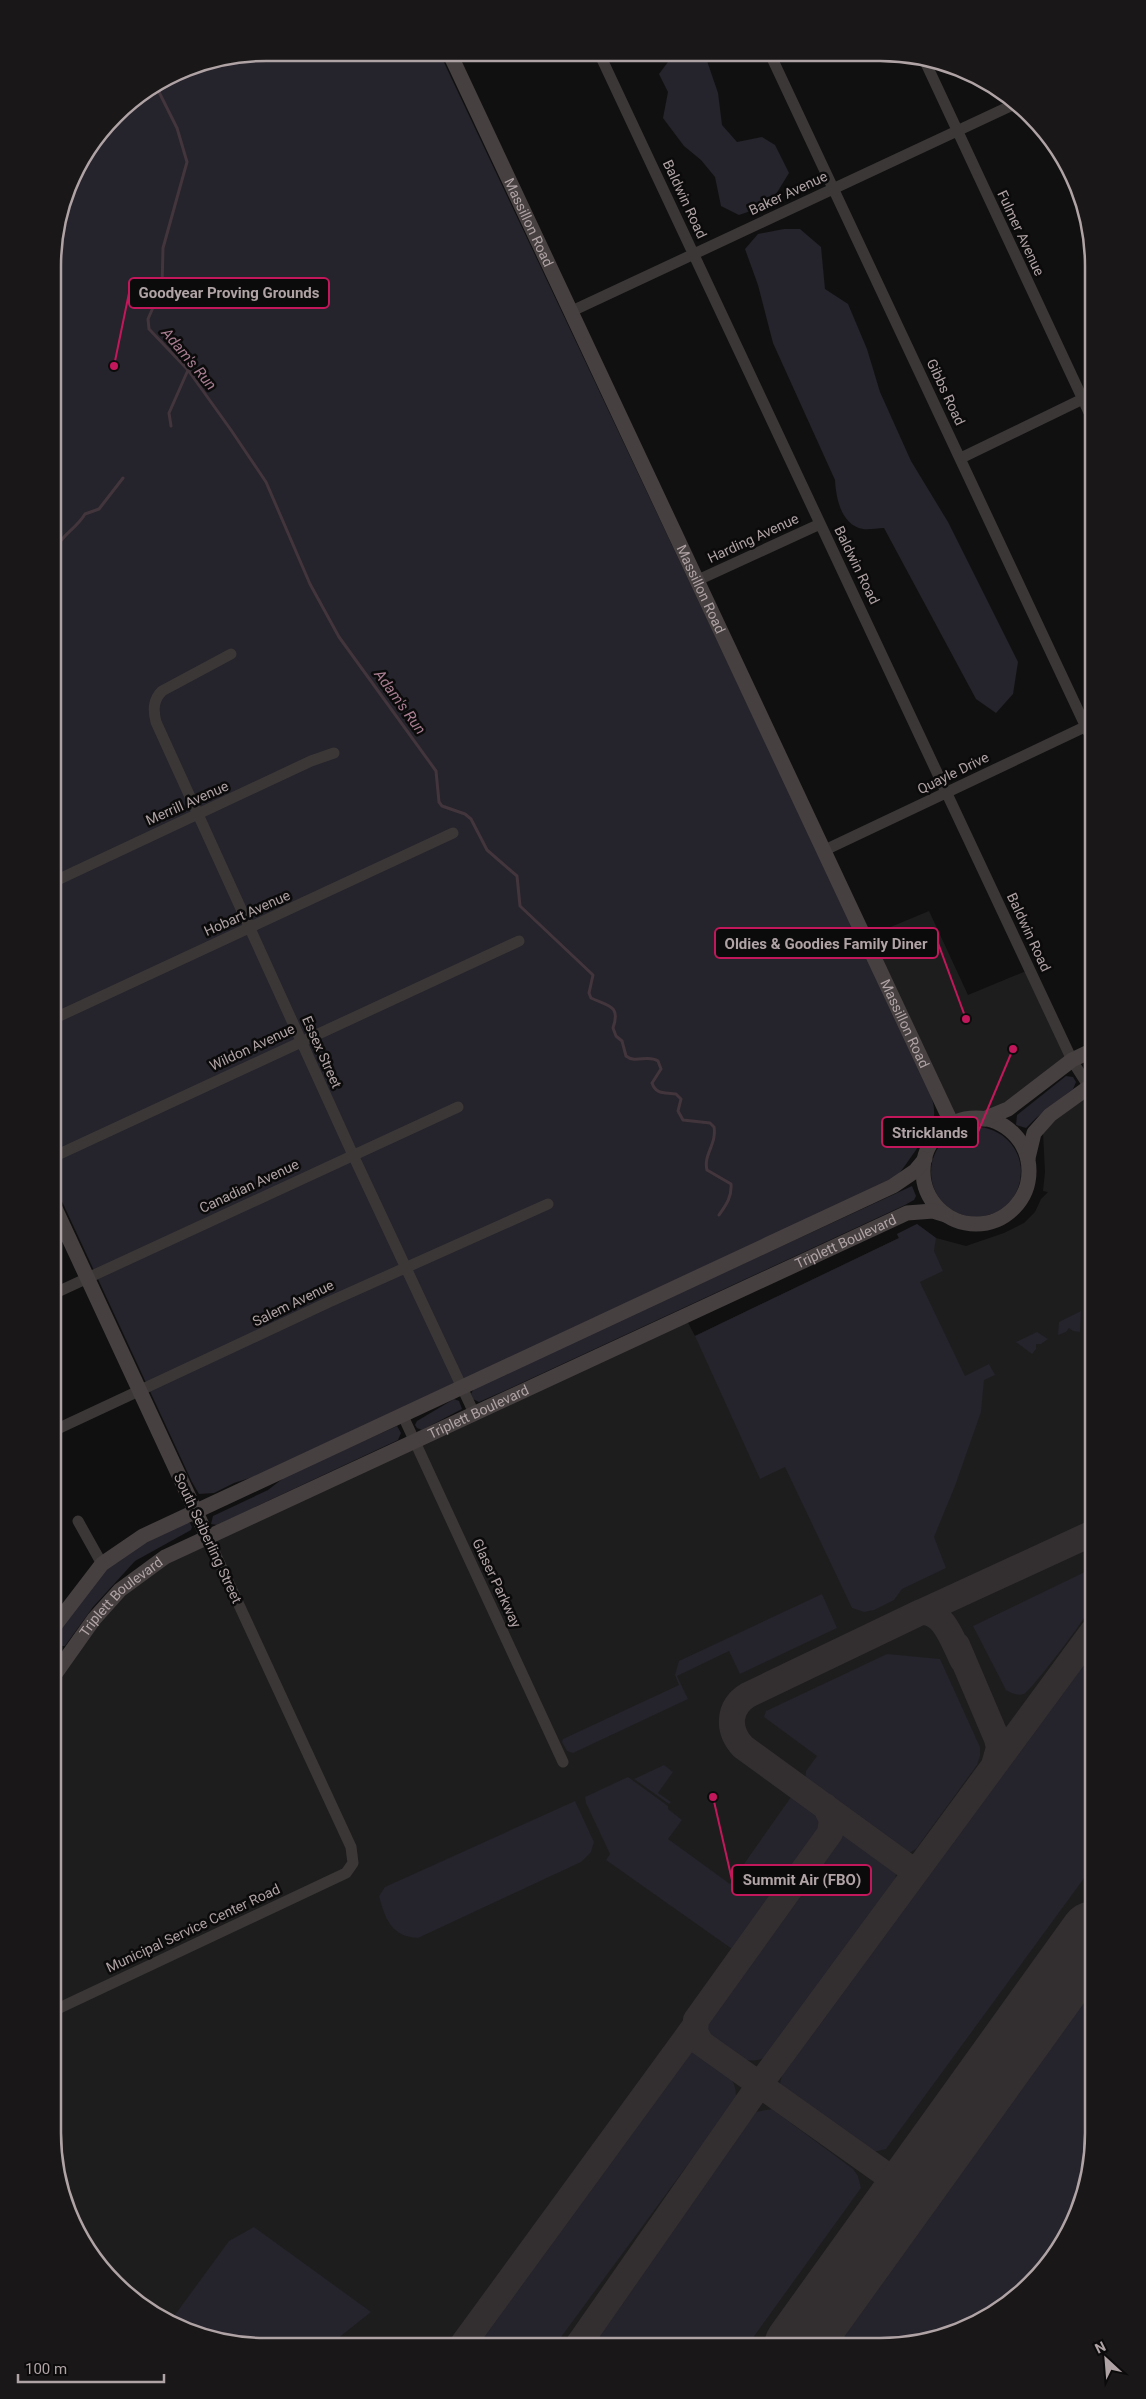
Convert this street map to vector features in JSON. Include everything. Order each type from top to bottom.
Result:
[{"type":"main road","name":"Massillon Road","points":[[453,61],[952,1124]]},
{"type":"main road","points":[[984,1119],[1008,1109],[1022,1100],[1072,1060],[1085,1054]]},
{"type":"main road","points":[[1028,1158],[1015,1135],[1001,1124],[984,1119],[968,1119],[952,1124],[935,1138],[925,1158],[923,1174],[927,1190],[934,1204],[946,1215],[960,1222],[976,1224],[991,1222],[1005,1215],[1017,1205],[1025,1192],[1029,1176],[1028,1158],[1034,1133],[1050,1115],[1085,1090]]},
{"type":"main road","name":"Triplett Boulevard","points":[[61,1618],[102,1564],[143,1536],[893,1186],[915,1171],[925,1158]]},
{"type":"main road","name":"Triplett Boulevard","points":[[61,1666],[94,1620],[120,1590],[165,1557],[907,1212],[933,1211],[946,1215]]},
{"type":"main road","name":"South Seiberling Street","points":[[61,1221],[208,1538]]},
{"type":"street","name":"Baldwin Road","points":[[603,61],[948,792],[1072,1060],[1085,1078]]},
{"type":"street","name":"Gibbs Road","points":[[773,61],[832,188],[1085,716]]},
{"type":"street","name":"Fulmer Avenue","points":[[927,67],[1085,391]]},
{"type":"street","name":"Baker Avenue","points":[[572,311],[1009,107]]},
{"type":"street","points":[[961,458],[1085,398]]},
{"type":"street","name":"Harding Avenue","points":[[698,580],[820,524]]},
{"type":"street","name":"Essex Street","points":[[231,654],[158,694],[154,714],[161,736],[198,813],[353,1155],[474,1413]]},
{"type":"street","name":"Quayle Drive","points":[[825,850],[1085,726]]},
{"type":"street","name":"Merrill Avenue","points":[[61,878],[311,761],[334,753]]},
{"type":"street","name":"Hobart Avenue","points":[[61,1014],[453,834]]},
{"type":"street","name":"Wildon Avenue","points":[[61,1153],[518,941]]},
{"type":"street","name":"Canadian Avenue","points":[[61,1290],[458,1107]]},
{"type":"street","name":"Salem Avenue","points":[[61,1427],[329,1302],[548,1204]]},
{"type":"street","name":"Glaser Parkway","points":[[403,1416],[563,1762]]},
{"type":"street","points":[[78,1521],[102,1564]]},
{"type":"street","name":"South Seiberling Street","points":[[208,1538],[351,1847],[354,1860],[346,1873]]},
{"type":"street","name":"Municipal Service Center Road","points":[[61,2007],[346,1873]]},
{"type":"shaded area","points":[[266,61],[443,61],[929,1089],[934,1117],[924,1138],[896,1177],[253,1477],[234,1483],[214,1493],[199,1494],[61,1199],[61,266],[65,226],[72,200],[82,175],[104,141],[131,112],[175,82],[213,68],[239,63]]},
{"type":"shaded area","points":[[669,61],[707,61],[718,93],[722,125],[737,142],[762,137],[775,145],[789,173],[770,204],[739,215],[721,206],[715,177],[701,160],[684,146],[663,118],[668,92],[659,74]]},
{"type":"shaded area","points":[[784,229],[800,229],[821,247],[825,289],[848,304],[867,349],[880,392],[911,461],[948,522],[1018,662],[1013,694],[996,713],[976,699],[884,528],[863,529],[849,522],[841,510],[835,480],[773,343],[758,285],[745,249],[758,234]]},
{"type":"shaded area","points":[[929,911],[968,995],[1026,971],[1068,1060],[991,1111],[954,1117],[869,936]]},
{"type":"shaded area","points":[[1066,1076],[1073,1077],[1076,1082],[1073,1089],[1026,1128],[1016,1125],[1017,1115]]},
{"type":"shaded area","points":[[1085,1094],[1085,2133],[1081,2173],[1074,2199],[1064,2224],[1042,2258],[1015,2287],[971,2317],[946,2327],[920,2334],[880,2338],[266,2338],[226,2334],[200,2327],[175,2317],[141,2295],[112,2268],[82,2224],[68,2186],[63,2160],[61,2133],[61,1667],[132,1579],[684,1315],[695,1336],[899,1238],[897,1234],[917,1224],[936,1238],[966,1246],[1004,1233],[1024,1223],[1035,1212],[1041,1199],[1048,1192],[1043,1191],[1045,1172],[1043,1132],[1052,1119]]},
{"type":"shaded area","points":[[976,1127],[993,1131],[1008,1140],[1017,1155],[1021,1172],[1017,1189],[1008,1204],[993,1213],[976,1217],[959,1213],[944,1204],[935,1189],[931,1172],[935,1155],[944,1140],[959,1131]]},
{"type":"shaded area","points":[[912,1186],[916,1196],[914,1200],[903,1206],[504,1391],[479,1402],[473,1399],[471,1394],[474,1388]]},
{"type":"shaded area","points":[[917,1224],[936,1238],[934,1251],[943,1271],[920,1282],[965,1376],[989,1364],[995,1375],[984,1380],[981,1412],[955,1486],[934,1537],[946,1568],[902,1589],[894,1600],[874,1610],[864,1612],[852,1608],[785,1467],[760,1479],[695,1336],[899,1238],[897,1234]]},
{"type":"shaded area","points":[[1081,1311],[1080,1332],[1069,1328],[1066,1332],[1058,1335],[1059,1322]]},
{"type":"shaded area","points":[[1037,1332],[1048,1339],[1041,1344],[1036,1344],[1036,1349],[1032,1354],[1016,1342]]},
{"type":"shaded area","points":[[454,1399],[459,1401],[462,1409],[422,1430],[417,1428],[415,1425],[417,1421]]},
{"type":"shaded area","points":[[397,1426],[401,1433],[398,1440],[217,1525],[211,1524],[213,1516],[268,1490],[286,1476]]},
{"type":"shaded area","points":[[186,1523],[190,1523],[192,1527],[191,1530],[135,1561],[93,1607],[65,1646],[61,1646],[61,1626],[100,1574],[117,1560]]},
{"type":"shaded area","points":[[1085,1572],[1085,1616],[1049,1666],[1024,1694],[1012,1693],[1006,1690],[973,1626]]},
{"type":"shaded area","points":[[822,1594],[837,1628],[740,1674],[729,1651],[677,1676],[688,1699],[573,1753],[567,1751],[562,1742],[563,1739],[679,1685],[675,1675],[679,1661]]},
{"type":"shaded area","points":[[1085,1650],[1085,1877],[886,2149],[873,2152],[865,2150],[783,2089],[780,2083],[785,2064]]},
{"type":"shaded area","points":[[887,1654],[940,1659],[980,1747],[977,1765],[916,1849],[909,1853],[903,1853],[809,1785],[805,1781],[806,1771],[817,1756],[764,1717],[766,1711]]},
{"type":"shaded area","points":[[664,1765],[673,1772],[658,1793],[671,1802],[669,1804],[634,1779]]},
{"type":"shaded area","points":[[628,1777],[668,1806],[668,1809],[682,1820],[668,1839],[730,1884],[791,1797],[796,1797],[824,1816],[827,1826],[741,1946],[732,1949],[606,1860],[610,1854],[585,1797]]},
{"type":"shaded area","points":[[575,1801],[594,1842],[591,1852],[581,1862],[418,1938],[402,1934],[387,1919],[379,1896],[385,1887]]},
{"type":"shaded area","points":[[847,1833],[894,1866],[897,1871],[895,1879],[767,2056],[759,2060],[750,2060],[731,2054],[714,2041],[701,2027],[703,2019],[831,1844],[840,1835]]},
{"type":"shaded area","points":[[1085,1994],[1085,2133],[1083,2160],[1074,2199],[1064,2224],[1050,2247],[1034,2268],[1015,2287],[971,2317],[946,2327],[920,2334],[880,2338],[836,2338]]},
{"type":"shaded area","points":[[687,2047],[693,2048],[723,2069],[733,2082],[736,2090],[736,2099],[560,2338],[474,2338],[478,2329],[681,2052]]},
{"type":"shaded area","points":[[772,2109],[853,2169],[858,2176],[861,2188],[753,2338],[588,2338],[745,2121],[755,2112]]},
{"type":"shaded area","points":[[254,2227],[371,2312],[338,2338],[239,2336],[213,2331],[174,2316],[229,2241]]},
{"type":"waterway","name":"Adam's Run","points":[[159,92],[177,128],[187,162],[163,248],[162,287],[148,319],[149,329],[188,370],[266,482],[310,584],[339,637],[436,771],[439,802],[442,806],[465,814],[471,819],[487,850],[517,876],[520,906],[593,975],[589,993],[591,998],[608,1005],[614,1011],[615,1020],[613,1028],[616,1036],[622,1041],[626,1056],[634,1059],[650,1058],[658,1061],[661,1069],[652,1083],[656,1090],[676,1094],[681,1099],[678,1111],[683,1120],[710,1123],[714,1127],[714,1139],[707,1159],[707,1170],[731,1184],[729,1197],[719,1215]]},
{"type":"waterway","points":[[171,426],[169,413],[188,370]]},
{"type":"waterway","points":[[61,541],[85,514],[99,509],[123,478]]},
{"type":"taxiway","points":[[917,1614],[1085,1537]]},
{"type":"taxiway","points":[[915,1872],[743,1747],[734,1733],[732,1726],[733,1712],[741,1700],[748,1695],[921,1612],[929,1613],[942,1622],[963,1661]]},
{"type":"taxiway","points":[[583,2338],[760,2084],[1085,1642]]},
{"type":"taxiway","points":[[957,1645],[997,1739],[999,1748],[994,1765]]},
{"type":"taxiway","points":[[825,1806],[832,1820],[830,1833],[696,2020],[695,2032],[701,2043],[909,2191]]},
{"type":"taxiway","points":[[467,2338],[695,2026]]},
{"type":"runway","points":[[803,2338],[1085,1945]]},
{"type":"place","name":"Goodyear Proving Grounds","points":[[114,366]]},
{"type":"place","name":"Oldies & Goodies Family Diner","points":[[966,1019]]},
{"type":"place","name":"Stricklands","points":[[1013,1049]]},
{"type":"place","name":"Summit Air (FBO)","points":[[713,1797]]}]
